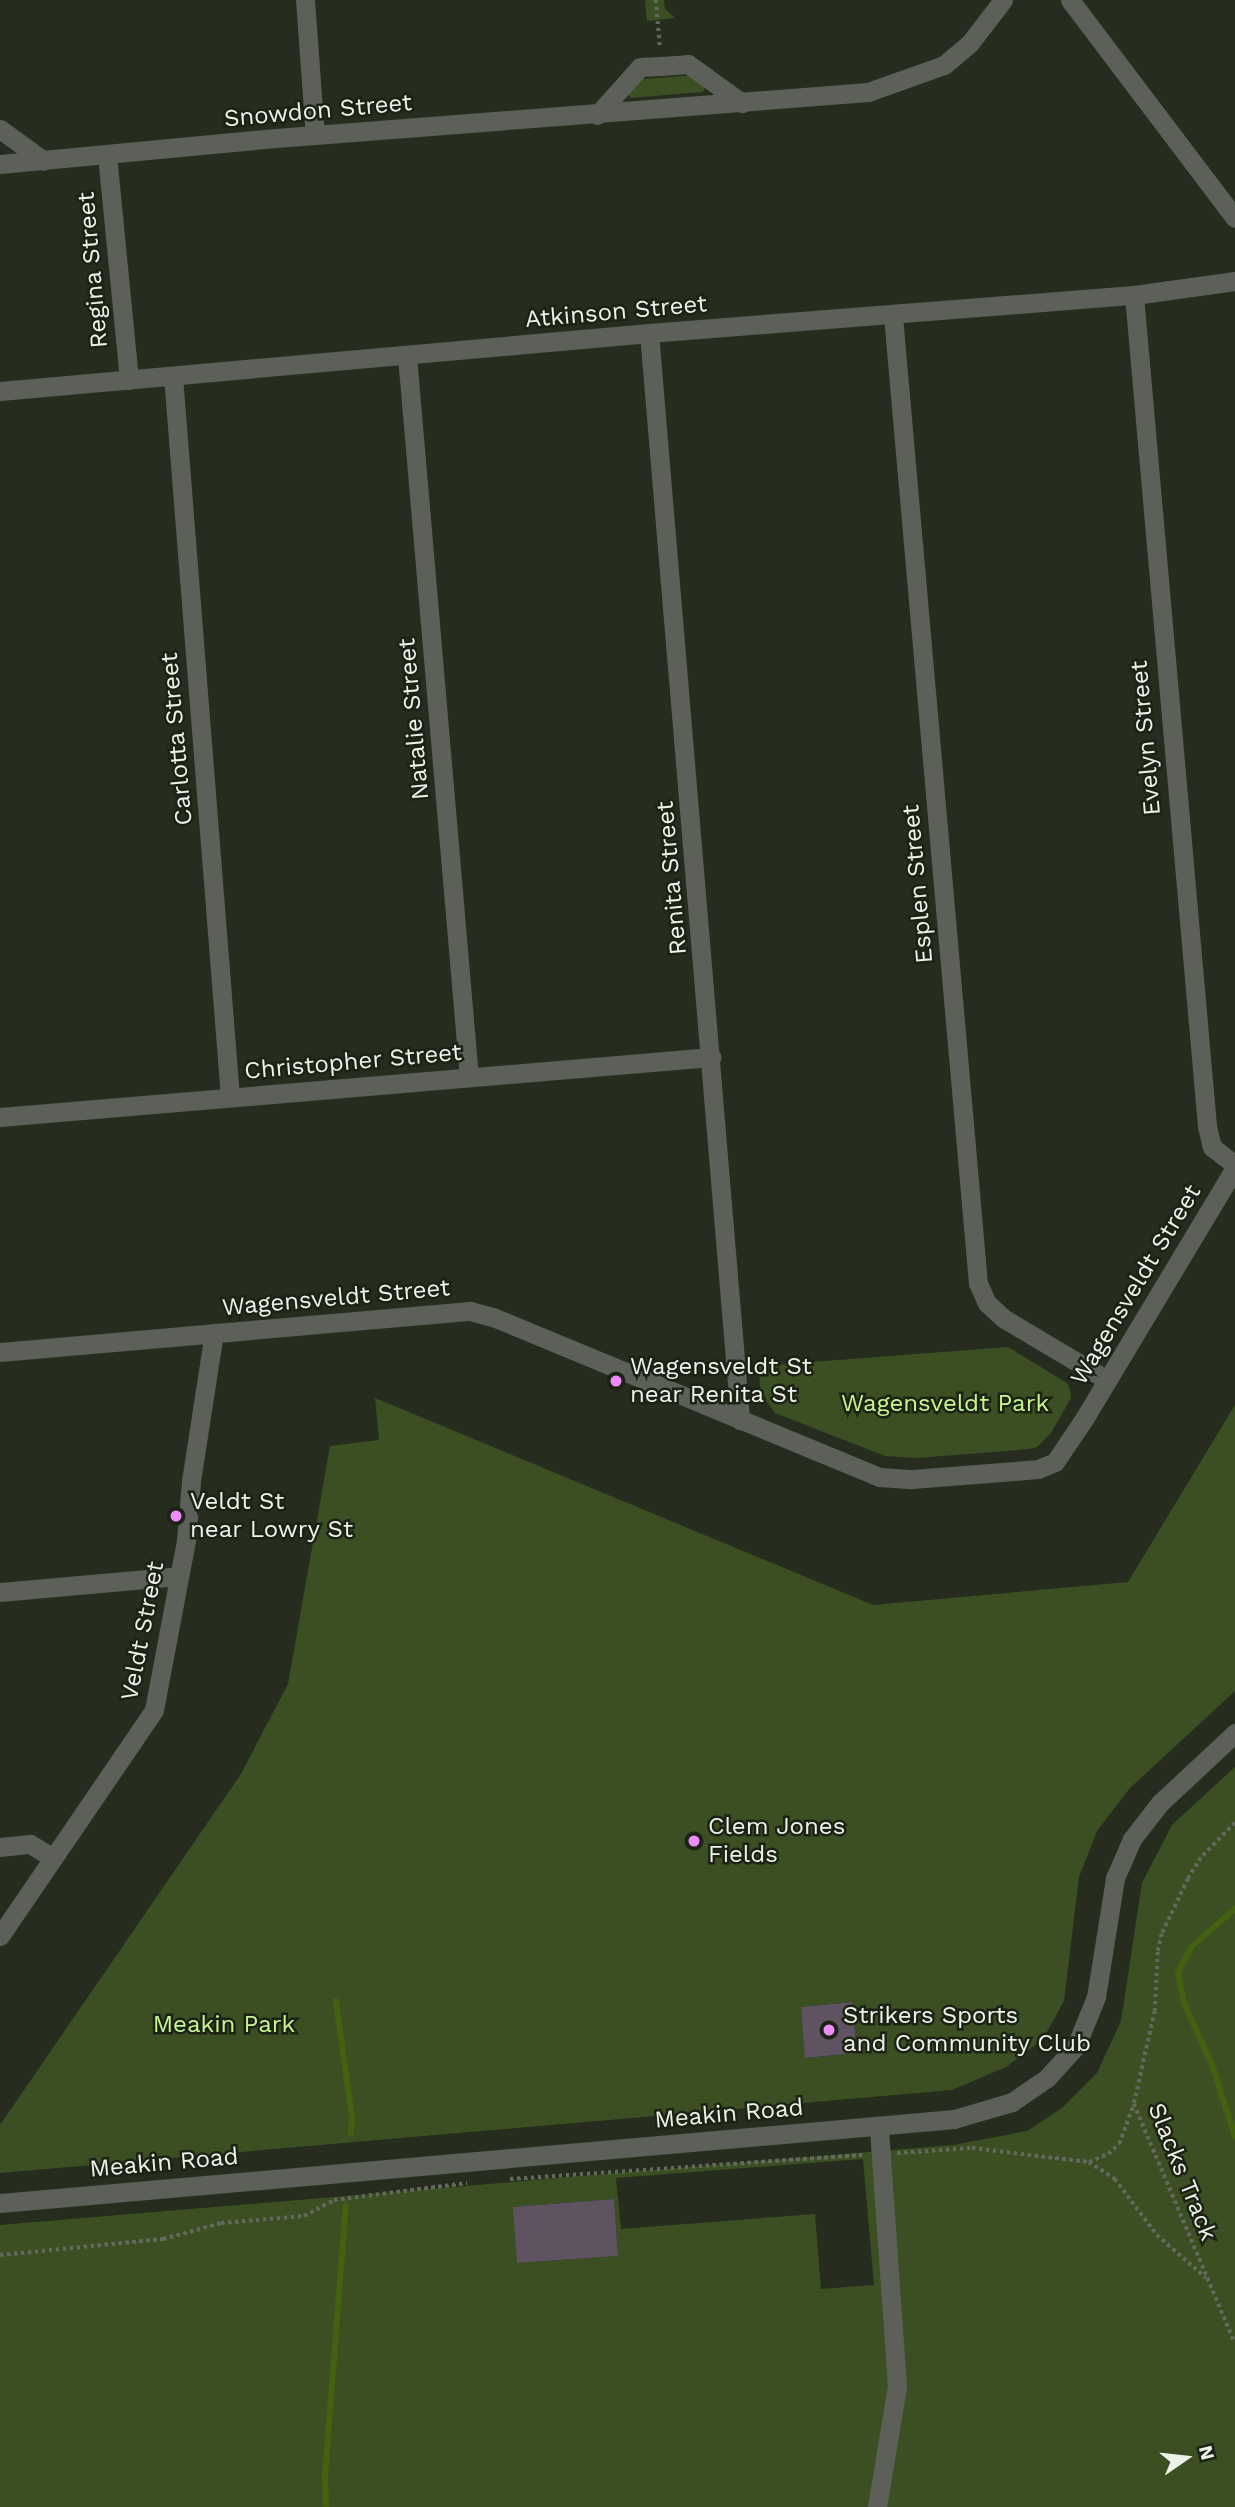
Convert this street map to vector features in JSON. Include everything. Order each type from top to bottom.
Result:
[{"type":"street","points":[[305,0],[315,135]]},
{"type":"street","name":"Snowdon Street","points":[[0,164],[315,135],[868,92],[944,65],[971,43],[1003,0]]},
{"type":"street","points":[[1070,0],[1235,218]]},
{"type":"street","points":[[597,115],[640,67],[688,64],[742,103]]},
{"type":"street","points":[[0,129],[44,161]]},
{"type":"street","name":"Regina Street","points":[[107,155],[129,380]]},
{"type":"street","name":"Atkinson Street","points":[[0,391],[649,333],[893,316],[1134,295],[1235,281]]},
{"type":"street","name":"Evelyn Street","points":[[1134,295],[1207,1126],[1212,1147],[1235,1167]]},
{"type":"street","name":"Esplen Street","points":[[893,316],[978,1283],[987,1303],[1003,1318],[1107,1380]]},
{"type":"street","name":"Renita Street","points":[[649,333],[740,1420]]},
{"type":"street","name":"Natalie Street","points":[[407,356],[469,1077]]},
{"type":"street","name":"Carlotta Street","points":[[173,376],[230,1097]]},
{"type":"street","name":"Christopher Street","points":[[0,1117],[711,1057]]},
{"type":"street","name":"Wagensveldt Street","points":[[0,1352],[470,1311],[492,1317],[880,1477],[897,1480],[1038,1469],[1055,1462],[1062,1453],[1235,1167]]},
{"type":"street","name":"Veldt Street","points":[[0,1936],[154,1710],[178,1576],[214,1333]]},
{"type":"street","points":[[0,1592],[178,1576]]},
{"type":"street","name":"Meakin Road","points":[[0,2203],[954,2119],[1012,2102],[1047,2078],[1076,2046],[1096,1997],[1111,1897],[1132,1839],[1160,1803],[1235,1733]]},
{"type":"street","points":[[0,1847],[30,1844],[53,1858]]},
{"type":"street","points":[[877,2507],[897,2386],[879,2126]]},
{"type":"path","points":[[656,0],[662,66]]},
{"type":"path","name":"Slacks Track","points":[[1235,1823],[1201,1858],[1162,1934],[1150,2040],[1134,2104],[1235,2343]]},
{"type":"path","points":[[1089,2162],[1119,2144],[1134,2104]]},
{"type":"path","points":[[500,2180],[972,2148],[1089,2162],[1115,2179],[1157,2235],[1206,2278]]},
{"type":"path","points":[[0,2255],[163,2239],[221,2223],[304,2216],[334,2200],[473,2182]]},
{"type":"green space","points":[[645,0],[664,0],[665,9],[675,18],[647,21]]},
{"type":"green space","points":[[696,75],[705,87],[703,92],[630,98],[628,93],[643,79]]},
{"type":"green space","name":"Wagensveldt Park","points":[[1008,1347],[1067,1383],[1070,1390],[1071,1398],[1051,1433],[1037,1447],[1029,1449],[917,1458],[885,1456],[775,1413],[761,1394],[758,1366]]},
{"type":"green space","name":"Meakin Park","points":[[375,1398],[873,1605],[1128,1582],[1235,1405],[1235,1691],[1129,1789],[1097,1831],[1079,1877],[1064,2001],[1043,2039],[1006,2067],[952,2090],[0,2173],[0,2125],[241,1774],[288,1684],[330,1446],[379,1440]],"holes":[[[852,2002],[857,2053],[806,2058],[801,2007]]]},
{"type":"green space","points":[[1235,1767],[1235,2507],[0,2507],[0,2225],[953,2145],[1027,2131],[1062,2108],[1097,2073],[1121,2021],[1142,1883],[1172,1825]],"holes":[[[863,2159],[874,2285],[821,2289],[815,2214],[621,2229],[616,2178]],[[614,2199],[618,2256],[517,2263],[514,2207]]]},
{"type":"building","name":"Strikers Sports and Community Club","points":[[852,2002],[857,2053],[805,2058],[801,2007]]},
{"type":"building","points":[[614,2199],[618,2256],[517,2263],[513,2207]]},
{"type":"waterway","points":[[1235,1909],[1192,1946],[1178,1972],[1184,2003],[1212,2065],[1235,2136]]},
{"type":"waterway","points":[[336,2001],[352,2118],[351,2133]]},
{"type":"waterway","points":[[326,2507],[325,2476],[346,2206]]},
{"type":"place","name":"Wagensveldt St near Renita St","points":[[616,1381]]},
{"type":"place","name":"Veldt St near Lowry St","points":[[176,1516]]},
{"type":"place","name":"Clem Jones Fields","points":[[694,1841]]},
{"type":"place","name":"Strikers Sports and Community Club","points":[[829,2030]]}]
